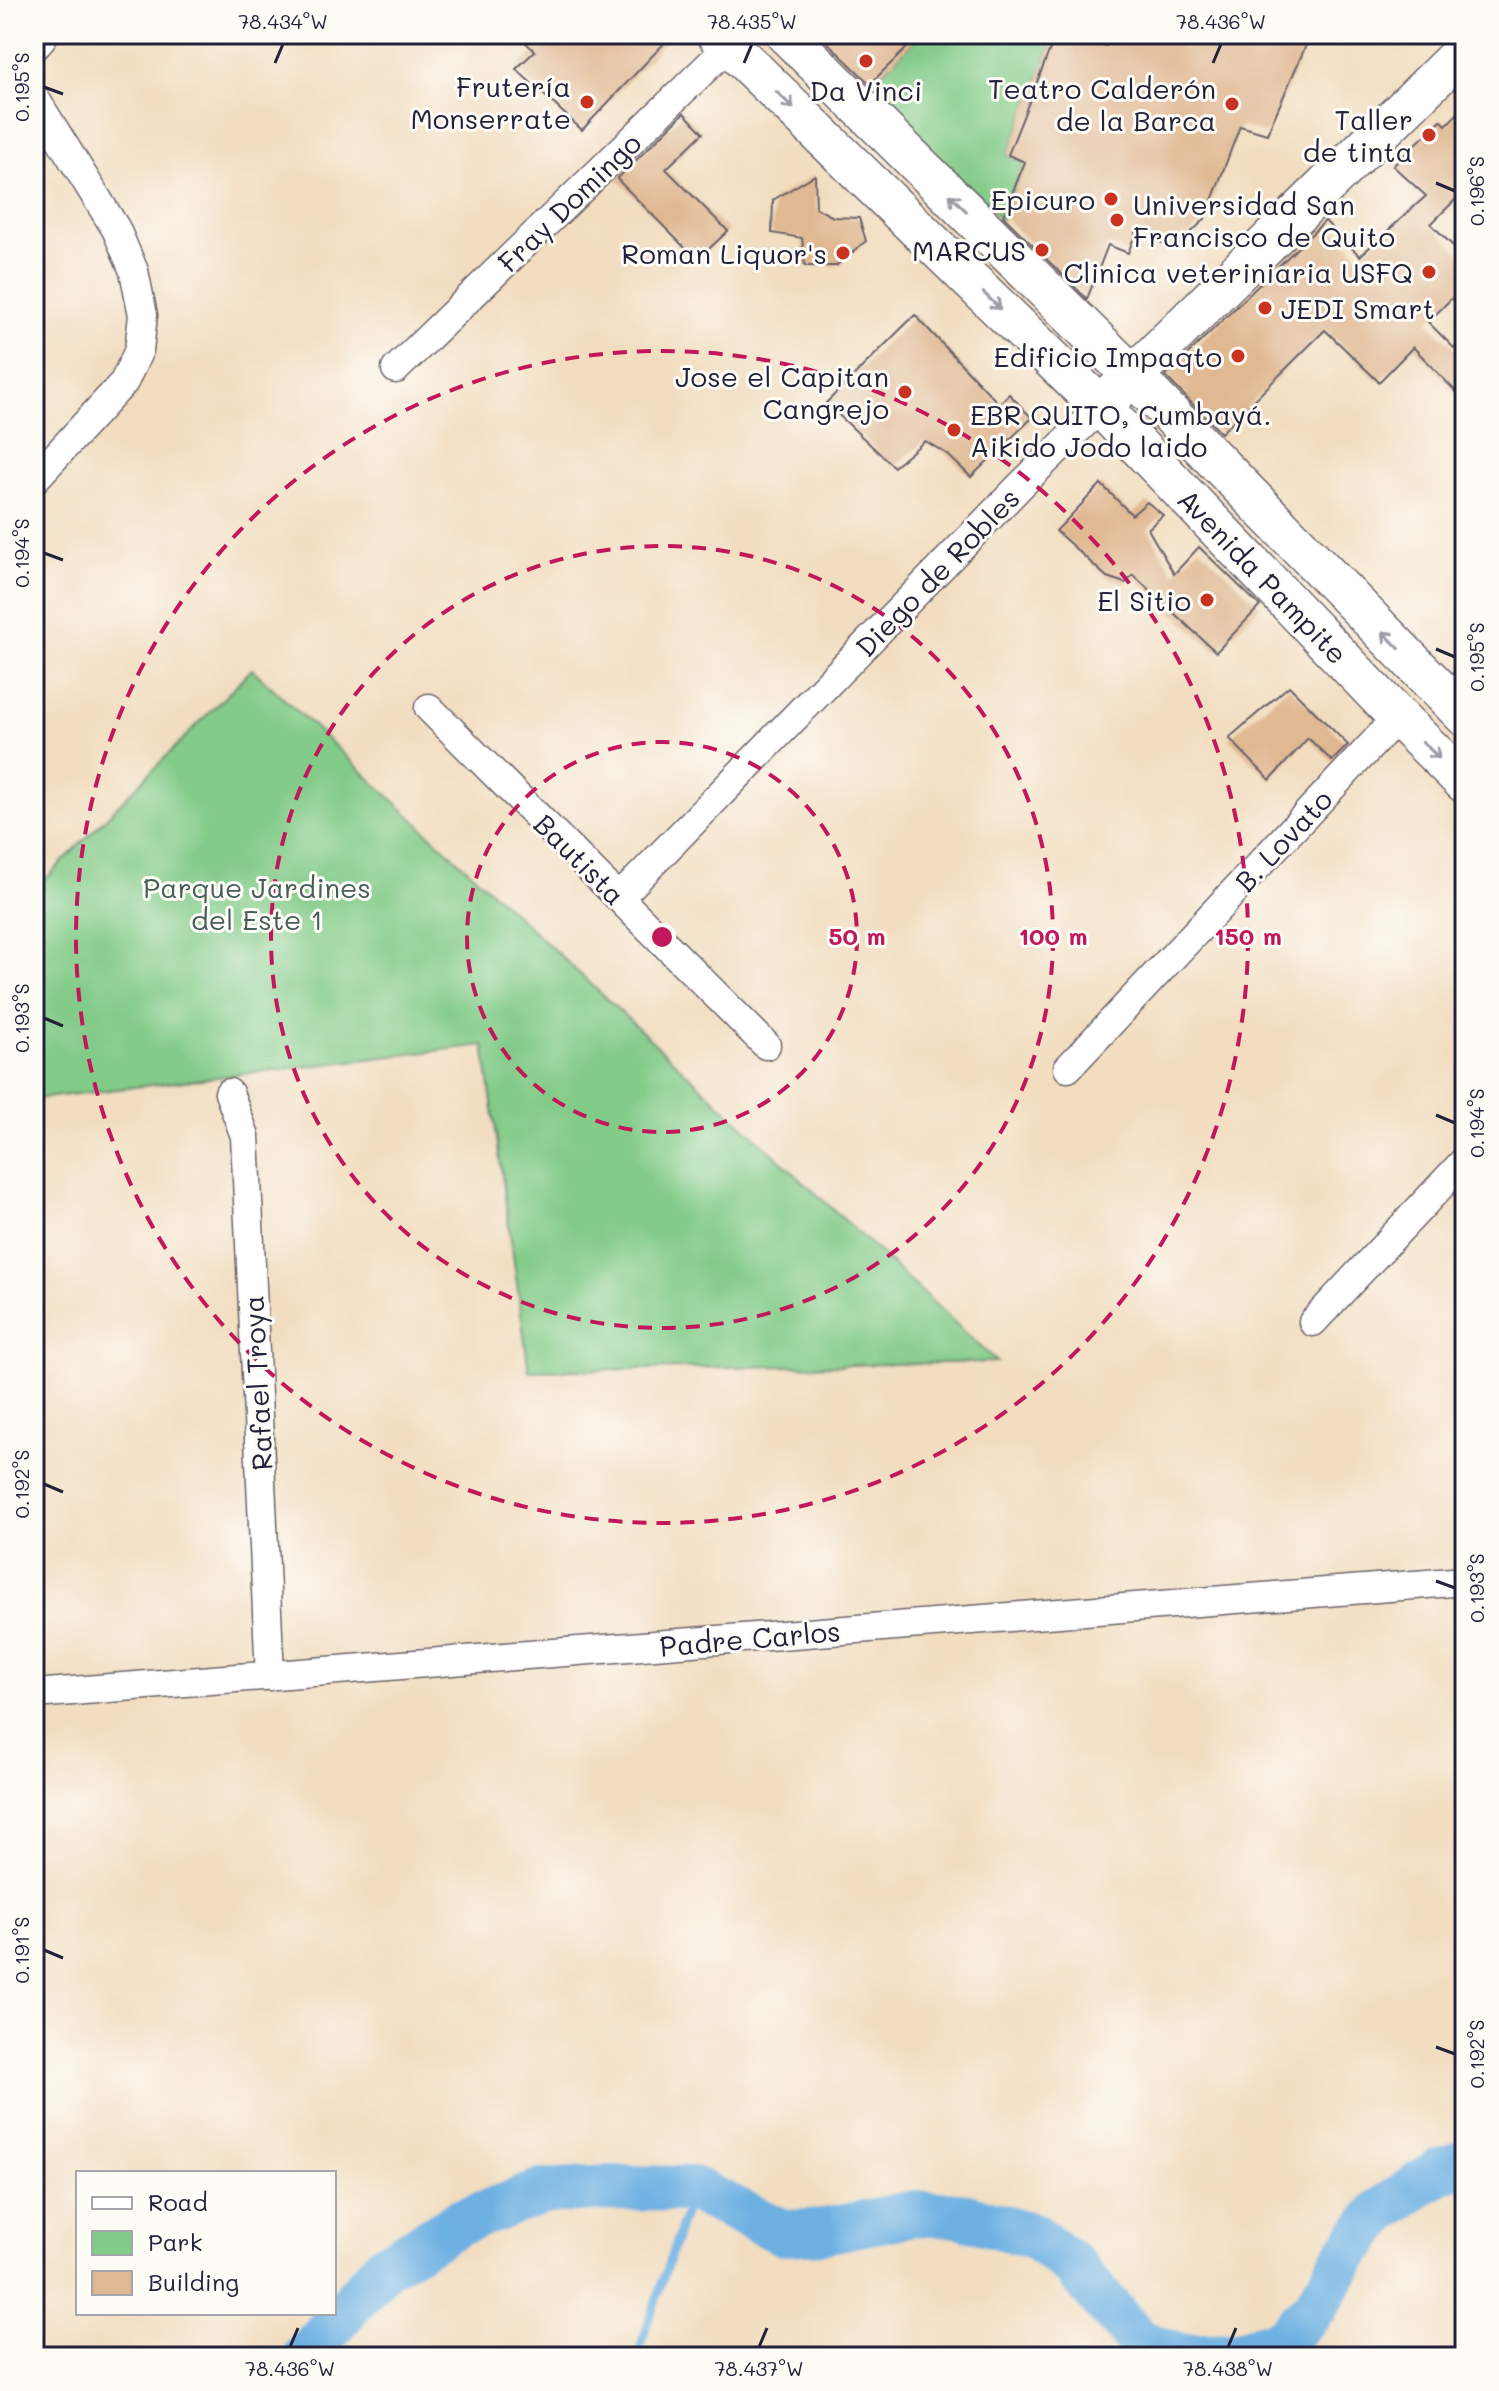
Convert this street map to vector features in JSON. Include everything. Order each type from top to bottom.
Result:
[{"type":"street","name":"Avenida Pampite","points":[[786,34],[1133,376],[1465,716]]},
{"type":"street","name":"Avenida Pampite","points":[[729,38],[1101,407],[1465,783]]},
{"type":"street","name":"Fray Domingo","points":[[396,369],[729,38]]},
{"type":"street","name":"Diego de Robles","points":[[619,898],[1011,495],[1465,49]]},
{"type":"street","points":[[34,97],[116,229],[134,271],[143,315],[139,350],[124,382],[34,480]]},
{"type":"street","points":[[1398,717],[1431,681]]},
{"type":"street","name":"Bautista","points":[[429,708],[766,1045]]},
{"type":"street","name":"B. Lovato","points":[[1068,1068],[1398,717]]},
{"type":"street","name":"Rafael Troya","points":[[229,1093],[245,1136],[270,1676]]},
{"type":"street","points":[[1313,1322],[1465,1160]]},
{"type":"street","name":"Padre Carlos","points":[[34,1694],[1465,1581]]},
{"type":"green space","points":[[921,34],[1056,34],[1008,155],[1025,162],[1001,220],[866,88]]},
{"type":"green space","name":"Parque Jardines del Este 1","points":[[252,669],[997,1362],[529,1371],[484,1045],[34,1099],[34,891]]},
{"type":"building","points":[[516,34],[673,34],[582,130],[516,69],[535,51]]},
{"type":"building","name":"Da Vinci","points":[[819,34],[921,34],[870,84]]},
{"type":"building","points":[[1056,34],[1076,34],[1106,46],[1111,34],[1311,34],[1267,134],[1240,126],[1205,219],[1175,248],[1136,232],[1128,253],[1108,245],[1087,299],[1003,216],[1025,162],[1008,155]]},
{"type":"building","points":[[1465,106],[1465,190],[1431,224],[1465,258],[1465,285],[1428,322],[1465,359],[1465,401],[1413,347],[1379,382],[1325,330],[1221,433],[1165,376],[1325,221],[1360,256],[1426,196],[1393,166],[1441,120],[1446,125]]},
{"type":"building","points":[[684,113],[703,133],[666,169],[728,231],[697,260],[617,179]]},
{"type":"building","points":[[815,175],[816,208],[833,217],[859,218],[866,241],[836,266],[805,266],[802,238],[772,233],[773,200]]},
{"type":"building","name":"Jose el Capitan Cangrejo","points":[[915,315],[999,404],[1009,394],[1032,418],[971,477],[947,454],[925,441],[894,467],[826,403]]},
{"type":"building","points":[[1101,484],[1132,515],[1147,502],[1163,515],[1148,529],[1174,574],[1199,547],[1260,606],[1216,652],[1133,575],[1125,583],[1107,577],[1056,531]]},
{"type":"building","points":[[1289,686],[1348,745],[1332,761],[1308,738],[1270,780],[1229,738]]},
{"type":"waterway","points":[[305,2357],[383,2267],[460,2222],[542,2192],[610,2188],[693,2189],[784,2233],[824,2231],[915,2213],[959,2215],[1034,2236],[1073,2266],[1138,2341],[1179,2357],[1235,2355],[1281,2341],[1315,2307],[1348,2253],[1382,2210],[1440,2171],[1465,2162]]},
{"type":"waterway","points":[[637,2357],[693,2189]]},
{"type":"place","name":"Da Vinci","points":[[866,61]]},
{"type":"place","name":"Frutería Monserrate","points":[[587,102]]},
{"type":"place","name":"Teatro Calderón de la Barca","points":[[1232,104]]},
{"type":"place","name":"Taller de tinta","points":[[1429,135]]},
{"type":"place","name":"Epicuro","points":[[1111,199]]},
{"type":"place","name":"Universidad San Francisco de Quito","points":[[1117,220]]},
{"type":"place","name":"MARCUS","points":[[1042,250]]},
{"type":"place","name":"Roman Liquor's","points":[[843,253]]},
{"type":"place","name":"Clinica veteriniaria USFQ","points":[[1429,272]]},
{"type":"place","name":"JEDI Smart","points":[[1265,308]]},
{"type":"place","name":"Edificio Impaqto","points":[[1238,356]]},
{"type":"place","name":"Jose el Capitan Cangrejo","points":[[905,392]]},
{"type":"place","name":"EBR QUITO, Cumbayá. Aikido Jodo laido","points":[[954,430]]},
{"type":"place","name":"El Sitio","points":[[1207,600]]}]
